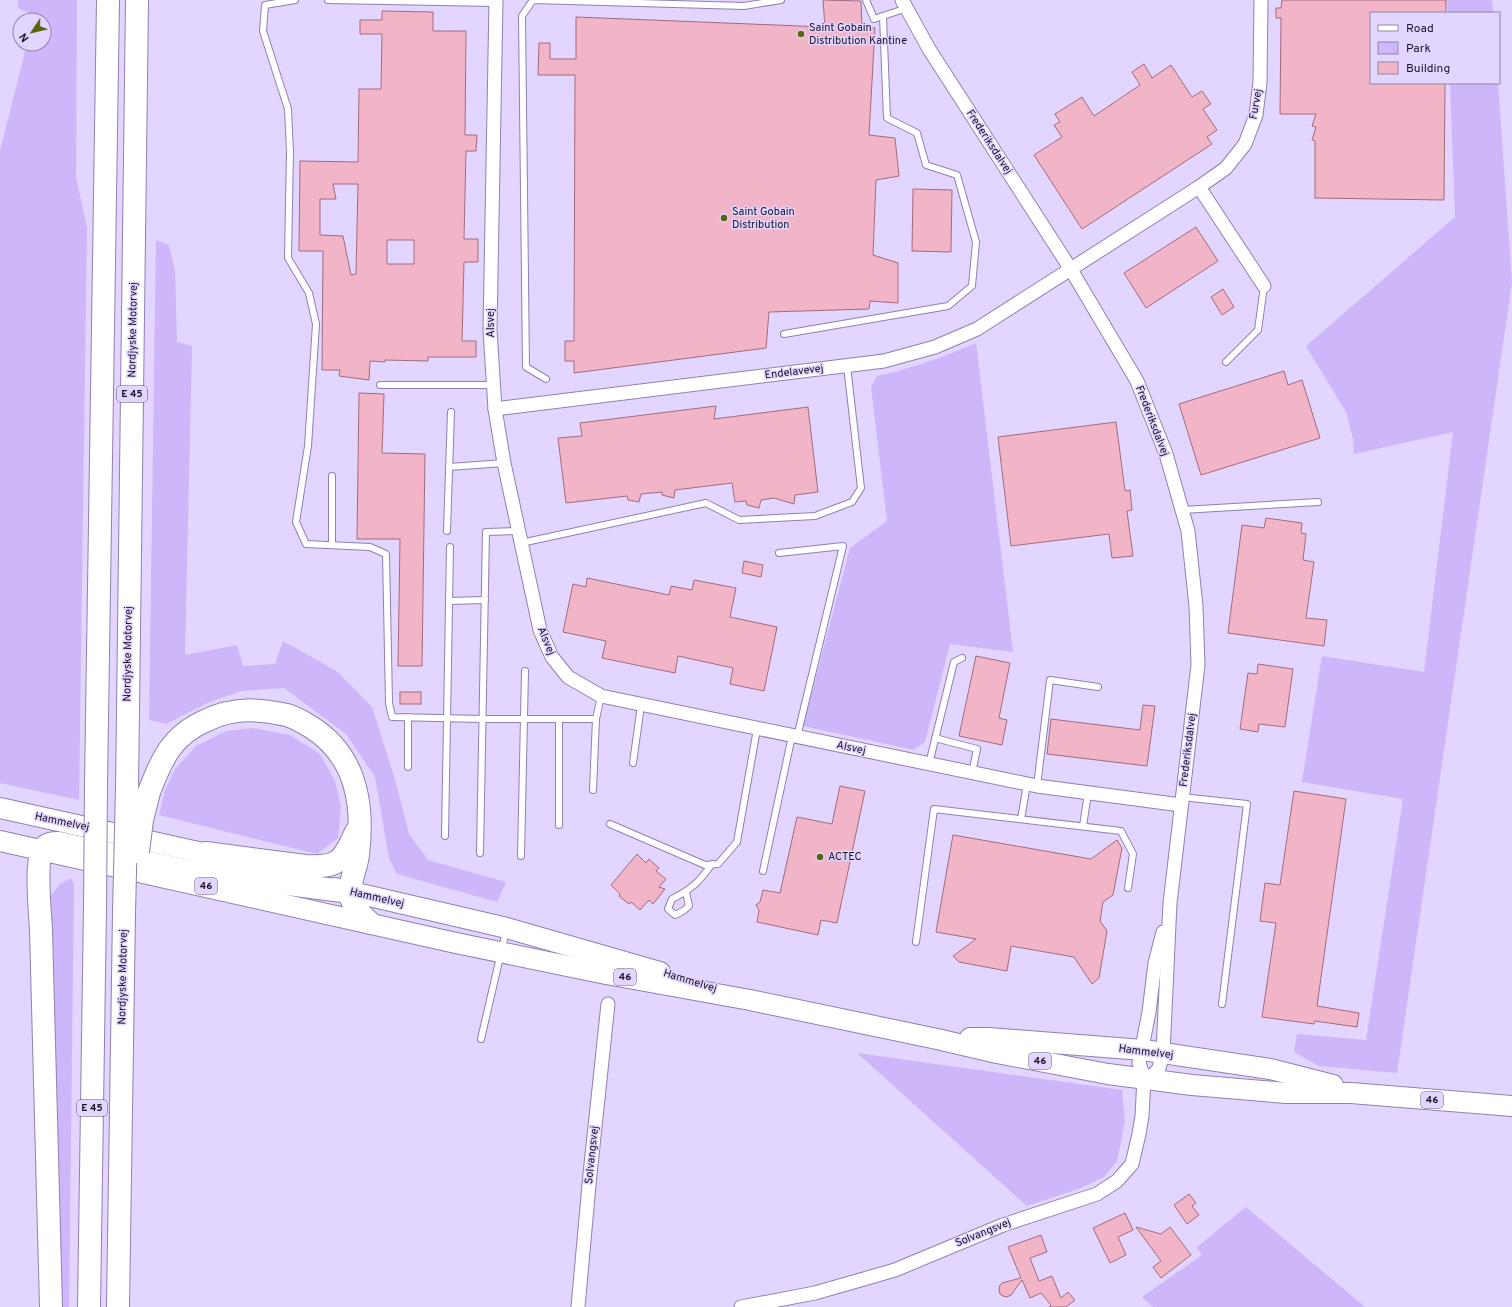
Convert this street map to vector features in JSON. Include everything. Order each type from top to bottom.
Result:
[{"type":"highway","name":"E 45","points":[[89,1307],[108,0]]},
{"type":"highway","name":"Nordjyske Motorvej","points":[[130,914],[126,789],[137,0]]},
{"type":"highway","points":[[118,1307],[130,914],[142,820],[149,792],[161,762],[178,738],[197,724],[219,714],[242,710],[266,710],[295,718],[325,736],[344,760],[356,785],[360,824],[358,856],[350,892],[357,910],[370,923]]},
{"type":"highway","points":[[206,853],[305,866],[331,866],[340,860],[347,852],[360,824]]},
{"type":"highway","points":[[51,1307],[41,930],[38,874],[41,850],[46,845],[59,843],[188,871],[350,892]]},
{"type":"main road","name":"Hammelvej","points":[[0,808],[206,853],[350,892],[434,910],[506,928],[750,1000]]},
{"type":"main road","points":[[0,815],[73,824]]},
{"type":"main road","name":"Hammelvej","points":[[0,841],[500,952],[606,974],[750,1000],[997,1053],[1108,1074],[1150,1065],[1192,1085],[1286,1093],[1351,1093],[1512,1106]]},
{"type":"main road","name":"Hammelvej","points":[[937,1039],[989,1038],[1150,1065],[1270,1069],[1332,1085],[1351,1093]]},
{"type":"street","name":"Furvej","points":[[1070,268],[1199,187],[1226,168],[1245,144],[1256,115],[1260,82],[1261,0]]},
{"type":"street","name":"Alsvej","points":[[496,2],[490,330],[495,409],[504,463],[540,630],[552,657],[568,677],[601,696],[972,773],[1032,785],[1088,793],[1182,801]]},
{"type":"street","name":"Frederiksdalvej","points":[[904,4],[929,49],[1070,268],[1137,381],[1166,454],[1188,531],[1196,606],[1198,665],[1150,1065]]},
{"type":"street","points":[[1199,187],[1264,286]]},
{"type":"street","name":"Endelavevej","points":[[495,409],[884,361],[935,347],[977,329],[1070,268]]},
{"type":"street","name":"Frederiksdalvej","points":[[1150,1065],[1156,963],[1170,903]]},
{"type":"street","name":"Solvangsvej","points":[[578,1307],[608,1004]]},
{"type":"street","name":"Solvangsvej","points":[[741,1307],[815,1293],[895,1270],[1003,1225],[1097,1194],[1118,1181],[1132,1164],[1142,1116],[1150,1065]]},
{"type":"lane","points":[[295,0],[265,5],[263,31],[288,109],[290,152],[288,258],[309,293],[316,324],[308,446],[296,522],[306,544],[370,547],[386,554],[389,703],[392,717],[483,720],[596,719]]},
{"type":"lane","points":[[328,0],[496,2]]},
{"type":"lane","points":[[546,379],[526,368],[522,16],[533,0],[725,3],[744,6],[781,0]]},
{"type":"lane","points":[[866,0],[874,19],[883,16],[904,4]]},
{"type":"lane","points":[[784,334],[948,306],[972,286],[976,242],[957,175],[926,165],[917,133],[887,118],[883,16]]},
{"type":"lane","points":[[1226,362],[1258,330],[1264,286]]},
{"type":"lane","points":[[480,853],[486,532],[520,537],[706,504],[740,520],[815,516],[852,502],[861,488],[848,366]]},
{"type":"lane","points":[[380,385],[493,386]]},
{"type":"lane","points":[[447,531],[451,412]]},
{"type":"lane","points":[[449,467],[504,463]]},
{"type":"lane","points":[[332,476],[332,545]]},
{"type":"lane","points":[[1182,510],[1318,502]]},
{"type":"lane","points":[[763,871],[843,546],[779,553]]},
{"type":"lane","points":[[445,836],[450,547]]},
{"type":"lane","points":[[449,601],[485,600]]},
{"type":"lane","points":[[929,764],[954,662],[962,658]]},
{"type":"lane","points":[[521,856],[525,671]]},
{"type":"lane","points":[[1020,819],[1032,785],[1050,680],[1098,687]]},
{"type":"lane","points":[[593,790],[596,719],[601,696]]},
{"type":"lane","points":[[633,763],[641,705]]},
{"type":"lane","points":[[408,717],[408,767]]},
{"type":"lane","points":[[559,719],[559,825]]},
{"type":"lane","points":[[610,824],[705,865],[718,864],[737,842],[757,728]]},
{"type":"lane","points":[[936,738],[977,749],[972,773]]},
{"type":"lane","points":[[1083,826],[1088,793]]},
{"type":"lane","points":[[1182,801],[1247,804],[1222,1004]]},
{"type":"lane","points":[[916,942],[934,809],[1121,831],[1133,854],[1128,888]]},
{"type":"lane","points":[[686,892],[698,883],[712,864]]},
{"type":"lane","points":[[481,1039],[506,928]]},
{"type":"green space","points":[[18,0],[77,0],[76,177],[87,228],[79,800],[0,783],[0,151],[25,52],[52,52],[52,12],[27,12],[18,8]]},
{"type":"green space","points":[[1447,0],[1492,0],[1493,12],[1448,12]]},
{"type":"green space","points":[[1450,84],[1498,84],[1512,282],[1397,1073],[1319,1066],[1294,1052],[1297,1034],[1366,1040],[1403,799],[1302,782],[1322,656],[1424,672],[1453,432],[1354,454],[1353,439],[1346,412],[1306,346],[1455,217]]},
{"type":"green space","points":[[156,240],[169,245],[175,270],[177,342],[192,346],[185,655],[237,645],[243,666],[275,664],[283,641],[338,672],[372,707],[394,776],[409,834],[428,860],[506,882],[497,902],[397,874],[389,858],[375,777],[346,734],[284,688],[241,691],[207,703],[166,724],[149,720]]},
{"type":"green space","points":[[976,343],[1013,652],[950,644],[925,742],[914,750],[803,726],[850,548],[887,521],[871,387],[877,376],[903,370],[927,362]]},
{"type":"green space","points":[[252,728],[290,735],[320,754],[335,781],[341,807],[338,838],[317,854],[159,815],[165,790],[175,769],[196,746],[226,731]]},
{"type":"green space","points":[[71,878],[74,885],[69,1307],[61,1307],[48,900],[60,884]]},
{"type":"green space","points":[[857,1053],[1122,1090],[1125,1122],[1117,1161],[1104,1177],[1081,1188],[1027,1206]]},
{"type":"green space","points":[[1246,1207],[1365,1307],[1153,1307],[1142,1297],[1202,1255],[1197,1247]]},
{"type":"building","name":"Saint Gobain Distribution","points":[[823,0],[861,1],[862,27],[875,28],[869,135],[895,138],[899,176],[876,180],[873,255],[898,263],[898,303],[870,301],[869,309],[769,312],[766,348],[574,373],[574,361],[565,361],[565,341],[574,341],[575,75],[538,75],[539,43],[550,43],[550,59],[576,59],[576,17],[825,27]]},
{"type":"building","points":[[1282,0],[1446,0],[1446,12],[1370,12],[1370,84],[1445,84],[1444,200],[1315,198],[1315,141],[1312,140],[1316,127],[1312,126],[1316,114],[1280,114],[1281,18],[1276,18],[1276,8],[1281,8]]},
{"type":"building","points":[[382,11],[433,12],[433,31],[466,31],[465,135],[477,135],[476,151],[466,151],[464,239],[478,239],[478,262],[464,262],[462,341],[476,341],[476,357],[428,357],[428,361],[370,361],[369,380],[339,376],[340,370],[322,370],[323,251],[299,251],[300,161],[358,162],[359,89],[381,89],[382,34],[360,34],[360,20],[382,20]],"holes":[[[333,184],[358,184],[356,274],[351,275],[343,236],[320,235],[320,199],[336,199]],[[387,240],[414,240],[414,264],[387,264]]]},
{"type":"building","points":[[1144,64],[1152,78],[1171,65],[1192,97],[1202,91],[1211,104],[1203,109],[1217,130],[1207,137],[1212,144],[1082,229],[1034,155],[1062,137],[1054,125],[1060,122],[1055,114],[1082,97],[1094,116],[1140,85],[1132,72]]},
{"type":"building","points":[[913,189],[952,190],[951,252],[912,251]]},
{"type":"building","points":[[1196,227],[1218,261],[1146,308],[1124,273]]},
{"type":"building","points":[[1223,289],[1234,307],[1222,315],[1211,297]]},
{"type":"building","points":[[1284,371],[1288,385],[1302,380],[1320,438],[1201,475],[1179,404]]},
{"type":"building","points":[[359,393],[384,394],[382,453],[425,454],[422,666],[398,666],[400,539],[357,539]]},
{"type":"building","points":[[716,406],[714,419],[808,407],[818,492],[795,495],[794,504],[774,498],[761,500],[759,508],[747,505],[746,501],[735,502],[732,483],[675,490],[674,498],[662,495],[662,492],[641,494],[639,502],[628,500],[627,496],[566,503],[558,438],[582,436],[580,423]]},
{"type":"building","points":[[1116,422],[1125,491],[1130,490],[1132,510],[1127,511],[1133,556],[1112,558],[1109,534],[1011,546],[998,437]]},
{"type":"building","points":[[1266,518],[1302,523],[1301,533],[1306,534],[1303,560],[1314,562],[1306,618],[1327,620],[1324,646],[1228,633],[1242,525],[1264,528]]},
{"type":"building","points":[[744,561],[763,565],[761,577],[742,573]]},
{"type":"building","points":[[587,578],[669,595],[671,586],[692,590],[694,580],[736,588],[730,617],[777,627],[764,691],[730,684],[733,668],[678,656],[675,673],[602,658],[606,641],[563,632],[573,584],[586,587]]},
{"type":"building","points":[[976,656],[1010,663],[999,718],[1007,720],[1002,745],[959,736]]},
{"type":"building","points":[[1258,664],[1293,669],[1285,727],[1259,724],[1258,732],[1240,729],[1248,673],[1257,674]]},
{"type":"building","points":[[400,692],[421,692],[421,704],[400,704]]},
{"type":"building","points":[[1143,705],[1155,706],[1147,766],[1047,754],[1051,719],[1140,730]]},
{"type":"building","name":"ACTEC","points":[[840,786],[865,791],[837,923],[821,920],[818,935],[757,922],[759,910],[756,905],[760,902],[763,890],[780,893],[797,817],[832,824]]},
{"type":"building","points":[[1294,791],[1346,799],[1317,1006],[1359,1013],[1357,1027],[1315,1021],[1314,1024],[1262,1017],[1276,923],[1260,921],[1265,883],[1280,885]]},
{"type":"building","points":[[953,835],[1091,859],[1117,840],[1122,848],[1113,895],[1103,902],[1100,921],[1107,931],[1099,978],[1092,984],[1074,957],[1011,946],[1007,971],[959,962],[953,956],[976,939],[936,932]]},
{"type":"building","points":[[637,854],[646,863],[649,859],[659,868],[656,871],[666,879],[659,887],[665,889],[653,904],[649,900],[640,910],[631,902],[629,904],[619,896],[620,894],[611,885]]},
{"type":"building","points":[[1189,1194],[1196,1203],[1192,1206],[1199,1215],[1187,1224],[1174,1205]]},
{"type":"building","points":[[1125,1213],[1133,1230],[1118,1237],[1126,1255],[1110,1263],[1093,1228]]},
{"type":"building","points":[[1136,1227],[1161,1234],[1170,1227],[1191,1255],[1161,1278],[1153,1267],[1161,1261]]},
{"type":"building","points":[[1041,1235],[1047,1252],[1030,1258],[1039,1281],[1052,1276],[1061,1298],[1068,1292],[1075,1300],[1066,1307],[1049,1307],[1051,1305],[1041,1293],[1030,1298],[1022,1280],[1011,1295],[1007,1297],[1000,1294],[999,1290],[1002,1283],[1021,1278],[1008,1247]]},
{"type":"place","name":"Saint Gobain Distribution Kantine","points":[[801,34]]},
{"type":"place","name":"Saint Gobain Distribution","points":[[724,218]]},
{"type":"place","name":"ACTEC","points":[[820,857]]}]
